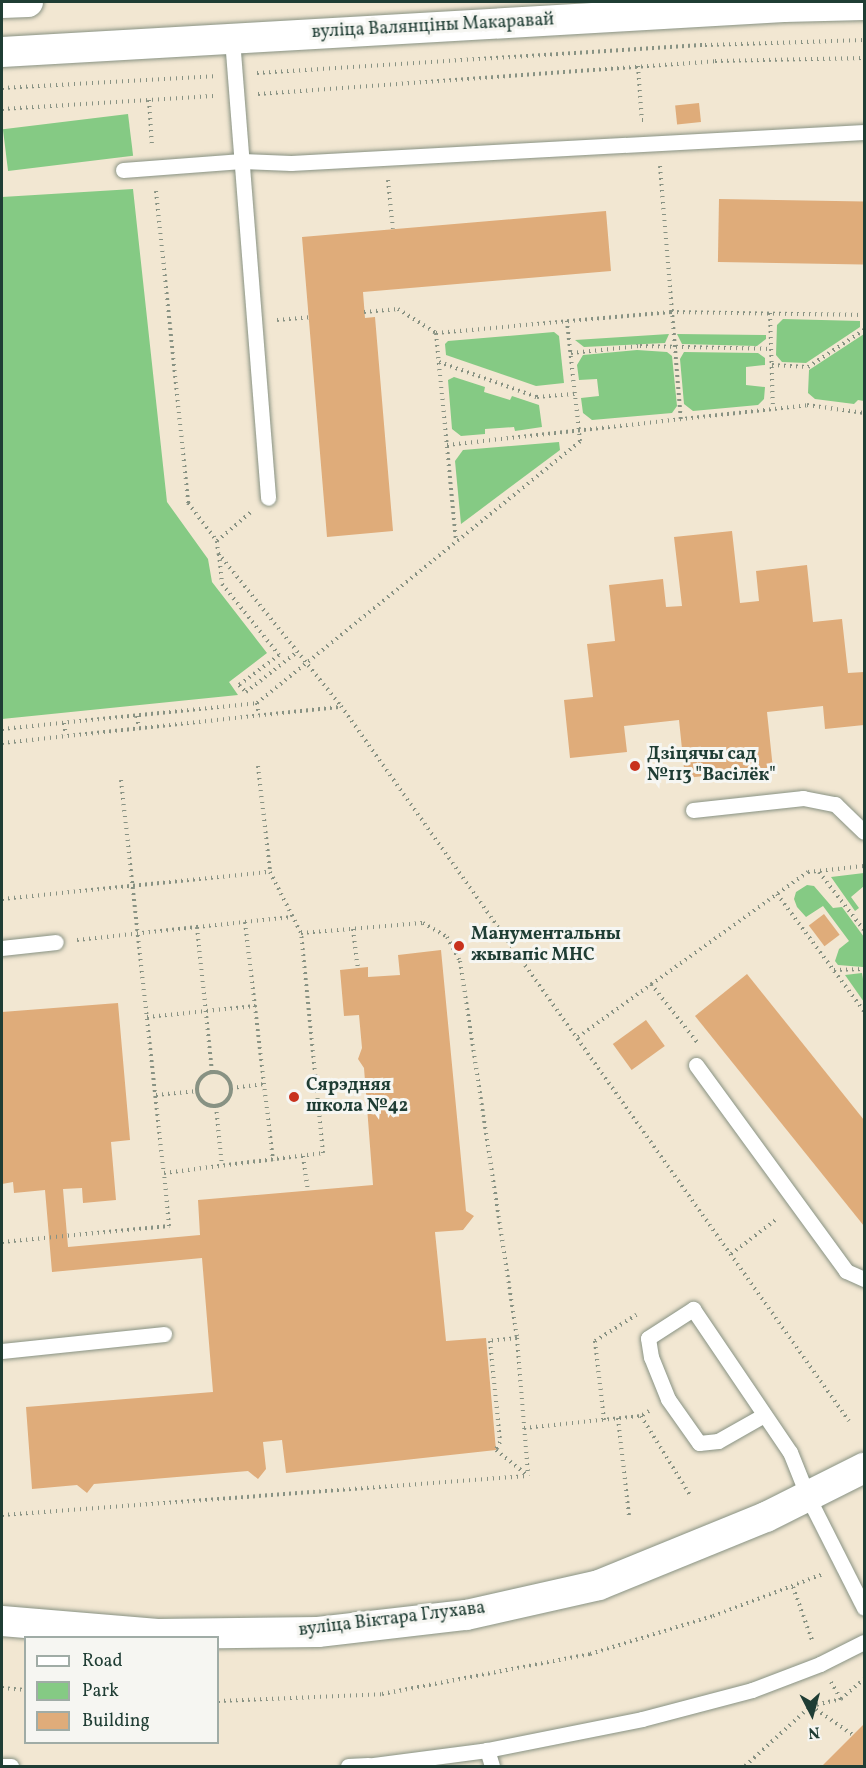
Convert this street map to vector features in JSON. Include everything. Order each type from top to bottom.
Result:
[{"type":"street","points":[[2,3],[28,2]]},
{"type":"street","name":"вуліца Валянціны Макаравай","points":[[2,52],[784,7],[864,5]]},
{"type":"street","name":"вуліца Віктара Глухава","points":[[2,1621],[157,1634],[318,1632],[466,1615],[599,1585],[808,1497],[864,1468]]},
{"type":"lane","points":[[232,39],[268,498]]},
{"type":"lane","points":[[123,170],[242,161],[291,163],[864,132]]},
{"type":"lane","points":[[693,810],[803,798],[835,804],[864,832]]},
{"type":"lane","points":[[2,948],[56,942]]},
{"type":"lane","points":[[696,1065],[846,1271],[864,1279]]},
{"type":"lane","points":[[764,1415],[718,1441],[699,1443],[668,1399],[651,1357],[648,1338],[693,1309],[790,1452],[808,1497],[864,1608]]},
{"type":"lane","points":[[2,1352],[164,1334]]},
{"type":"lane","points":[[348,1767],[487,1750],[642,1719],[752,1690],[820,1664],[864,1642]]},
{"type":"lane","points":[[487,1750],[492,1767]]},
{"type":"lane","points":[[2,1766],[11,1767]]},
{"type":"path","points":[[254,73],[705,45],[864,40]]},
{"type":"path","points":[[255,94],[638,66],[819,57],[864,58]]},
{"type":"path","points":[[638,66],[642,120],[650,120]]},
{"type":"path","points":[[2,88],[221,75]]},
{"type":"path","points":[[2,108],[224,96]]},
{"type":"path","points":[[149,100],[188,503],[217,541],[222,584],[279,655],[239,685],[246,692],[297,652]]},
{"type":"path","points":[[660,162],[670,312],[681,420]]},
{"type":"path","points":[[388,180],[393,229]]},
{"type":"path","points":[[364,312],[398,309],[436,333],[670,312],[864,315]]},
{"type":"path","points":[[770,314],[773,410]]},
{"type":"path","points":[[275,320],[309,317]]},
{"type":"path","points":[[2,729],[257,703],[580,441],[567,321]]},
{"type":"path","points":[[772,365],[808,367],[864,330]]},
{"type":"path","points":[[436,333],[456,542]]},
{"type":"path","points":[[571,353],[640,346],[771,349]]},
{"type":"path","points":[[439,362],[537,397],[575,394]]},
{"type":"path","points":[[447,445],[807,405],[864,413]]},
{"type":"path","points":[[218,553],[341,706],[849,1421]]},
{"type":"path","points":[[257,703],[259,715]]},
{"type":"path","points":[[2,743],[341,706]]},
{"type":"path","points":[[137,716],[139,728]]},
{"type":"path","points":[[64,723],[66,735]]},
{"type":"path","points":[[164,1173],[323,1154],[301,933],[270,872],[258,766]]},
{"type":"path","points":[[2,1242],[169,1226],[122,780]]},
{"type":"path","points":[[578,1037],[807,872],[864,866]]},
{"type":"path","points":[[818,871],[864,930]]},
{"type":"path","points":[[2,899],[270,872]]},
{"type":"path","points":[[777,894],[864,1011]]},
{"type":"path","points":[[56,942],[292,917]]},
{"type":"path","points":[[245,922],[273,1160]]},
{"type":"path","points":[[301,933],[423,923],[447,937],[460,961],[517,1338],[528,1476]]},
{"type":"path","points":[[197,927],[212,1072]]},
{"type":"path","points":[[353,929],[358,968]]},
{"type":"path","points":[[834,970],[864,969]]},
{"type":"path","points":[[147,1017],[255,1006]]},
{"type":"path","points":[[197,1090],[202,1077],[212,1072],[222,1074],[231,1088]]},
{"type":"path","points":[[231,1088],[264,1084]]},
{"type":"path","points":[[197,1090],[205,1103],[216,1106],[225,1102],[231,1088]]},
{"type":"path","points":[[156,1095],[197,1090]]},
{"type":"path","points":[[216,1106],[222,1166]]},
{"type":"path","points":[[303,1156],[308,1191]]},
{"type":"path","points":[[731,1254],[797,1204]]},
{"type":"path","points":[[517,1338],[490,1341],[500,1442],[496,1450],[528,1476]]},
{"type":"path","points":[[524,1428],[641,1416],[668,1399]]},
{"type":"path","points":[[641,1416],[690,1495]]},
{"type":"path","points":[[618,1418],[629,1516]]},
{"type":"path","points":[[2,1515],[528,1476]]},
{"type":"path","points":[[219,1701],[382,1694],[590,1654],[713,1616],[843,1566]]},
{"type":"path","points":[[745,1767],[811,1706],[841,1699],[864,1680]]},
{"type":"path","points":[[2,1688],[24,1690]]},
{"type":"path","points":[[811,1706],[853,1735]]},
{"type":"green space","points":[[128,114],[133,156],[8,171],[3,129]]},
{"type":"green space","points":[[133,189],[167,502],[208,559],[212,582],[267,653],[229,682],[238,695],[2,719],[2,197]]},
{"type":"green space","points":[[783,319],[860,321],[860,327],[806,363],[782,362],[776,355],[777,325]]},
{"type":"green space","points":[[554,332],[559,336],[564,383],[536,386],[446,355],[445,344],[448,341]]},
{"type":"green space","points":[[669,334],[665,343],[584,347],[575,340]]},
{"type":"green space","points":[[677,334],[766,335],[766,339],[757,346],[682,344]]},
{"type":"green space","points":[[864,334],[864,401],[858,400],[854,404],[815,399],[808,393],[809,370]]},
{"type":"green space","points":[[637,350],[667,352],[672,356],[677,406],[672,413],[592,420],[583,413],[581,398],[599,396],[597,379],[579,380],[577,365],[583,355]]},
{"type":"green space","points":[[684,352],[758,353],[765,358],[765,365],[746,367],[746,385],[765,387],[764,399],[758,405],[693,411],[684,404],[680,359]]},
{"type":"green space","points":[[454,377],[485,387],[484,392],[510,400],[512,396],[539,405],[542,427],[515,431],[514,427],[485,429],[485,434],[461,436],[452,429],[448,380]]},
{"type":"green space","points":[[559,442],[560,450],[461,524],[455,461],[463,450]]},
{"type":"green space","points":[[864,873],[864,886],[851,897],[859,908],[855,911],[831,877]]},
{"type":"green space","points":[[807,885],[814,886],[833,908],[842,907],[864,937],[863,967],[838,965],[835,961],[839,949],[849,941],[823,906],[806,917],[797,907],[794,899],[796,892]]},
{"type":"green space","points":[[862,973],[864,985],[864,1002],[845,975]]},
{"type":"building","points":[[699,103],[701,122],[677,124],[675,106]]},
{"type":"building","points":[[719,199],[864,202],[863,265],[718,262]]},
{"type":"building","points":[[606,211],[611,271],[363,292],[365,318],[375,317],[393,531],[327,537],[302,237]]},
{"type":"building","points":[[732,531],[740,603],[759,601],[756,571],[807,565],[813,622],[842,619],[848,673],[864,672],[864,725],[825,729],[823,706],[767,712],[773,769],[685,778],[679,720],[624,726],[627,752],[570,758],[564,700],[593,697],[587,644],[615,641],[609,585],[663,579],[666,607],[682,606],[674,537]]},
{"type":"building","points":[[824,914],[840,935],[824,946],[809,925]]},
{"type":"building","points":[[441,950],[466,1211],[474,1216],[463,1230],[435,1232],[446,1341],[486,1338],[496,1450],[286,1473],[282,1440],[263,1442],[266,1469],[258,1479],[248,1471],[94,1484],[87,1493],[77,1485],[32,1489],[26,1407],[213,1392],[202,1258],[52,1272],[45,1190],[14,1193],[13,1182],[2,1184],[2,1012],[118,1003],[130,1140],[111,1142],[116,1200],[83,1203],[82,1188],[63,1189],[68,1247],[200,1235],[198,1200],[373,1185],[364,1068],[358,1059],[362,1048],[359,1015],[344,1016],[340,970],[368,967],[368,977],[400,975],[398,955]]},
{"type":"building","points":[[747,974],[864,1120],[864,1226],[695,1016]]},
{"type":"building","points":[[646,1020],[665,1046],[632,1070],[613,1044]]},
{"type":"building","points":[[864,1724],[864,1766],[822,1766]]},
{"type":"place","name":"Дзіцячы сад №113 \"Васілёк\"","points":[[635,766]]},
{"type":"place","name":"Манументальны жывапіс МНС","points":[[459,946]]},
{"type":"place","name":"Сярэдняя школа №42","points":[[294,1097]]}]
